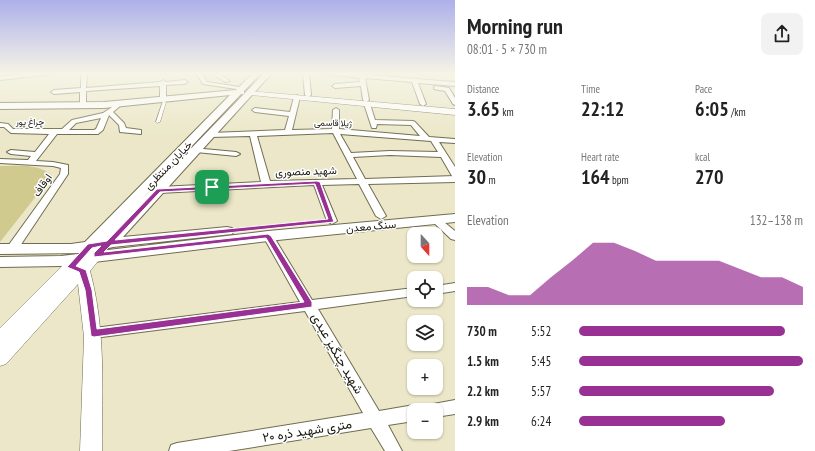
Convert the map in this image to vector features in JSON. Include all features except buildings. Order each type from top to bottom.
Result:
[{"type":"main road","points":[[0,106],[83,106],[164,101],[226,94]]},
{"type":"main road","name":"خیابان منتظری","points":[[109,243],[196,150],[242,94]]},
{"type":"main road","name":"خیابان منتظری","points":[[84,259],[242,94]]},
{"type":"main road","points":[[0,110],[110,111],[164,101]]},
{"type":"main road","name":"سنگ معدن","points":[[84,259],[109,243],[455,210]]},
{"type":"main road","name":"سنگ معدن","points":[[84,259],[268,236],[455,218]]},
{"type":"main road","points":[[6,249],[52,250],[84,259]]},
{"type":"main road","points":[[0,262],[84,259]]},
{"type":"street","points":[[83,94],[83,106]]},
{"type":"street","points":[[164,94],[164,101]]},
{"type":"street","points":[[266,94],[455,107]]},
{"type":"street","points":[[288,94],[308,95],[455,112]]},
{"type":"street","points":[[365,94],[376,134]]},
{"type":"street","points":[[419,94],[423,104]]},
{"type":"street","points":[[449,94],[455,103]]},
{"type":"street","points":[[288,132],[297,97]]},
{"type":"street","points":[[255,110],[292,114]]},
{"type":"street","points":[[336,110],[335,131],[381,216]]},
{"type":"street","points":[[64,131],[74,121],[110,111],[122,124],[123,130],[138,132]]},
{"type":"street","name":"چراغ پور","points":[[0,125],[6,125],[11,131],[97,131],[110,111]]},
{"type":"street","points":[[373,122],[413,123],[443,155],[455,174]]},
{"type":"street","points":[[30,163],[55,131]]},
{"type":"street","name":"ژیلا قاسمی","points":[[210,134],[335,131],[455,141]]},
{"type":"street","points":[[253,133],[266,184]]},
{"type":"street","points":[[196,150],[236,154]]},
{"type":"street","points":[[11,152],[37,154]]},
{"type":"street","points":[[348,155],[390,153],[443,155]]},
{"type":"street","name":"اوقاف","points":[[0,161],[53,164],[65,167],[64,174],[6,249]]},
{"type":"street","name":"شهید منصوری","points":[[159,190],[317,182],[455,179]]},
{"type":"street","points":[[317,182],[332,221]]},
{"type":"street","points":[[436,220],[455,237]]},
{"type":"street","name":"شهید چنگیز عبدی","points":[[268,236],[310,304],[394,451]]},
{"type":"street","points":[[84,259],[94,333],[91,451]]},
{"type":"street","points":[[0,339],[84,259]]},
{"type":"street","points":[[0,358],[84,259]]},
{"type":"street","points":[[443,289],[455,287]]},
{"type":"street","points":[[94,333],[310,304],[407,293]]},
{"type":"street","points":[[443,409],[455,407]]},
{"type":"street","name":"۲۰ متری شهید ذره","points":[[177,451],[407,414]]},
{"type":"lane","points":[[158,122],[164,101]]},
{"type":"shaded area","points":[[0,166],[35,167],[52,176],[0,242]]},
{"type":"route","points":[[212,187],[159,190],[109,243],[90,246],[81,258],[70,267],[82,270],[88,290],[94,333],[310,304],[268,236],[120,254],[96,255],[109,243],[332,221],[317,182],[212,187]]}]
